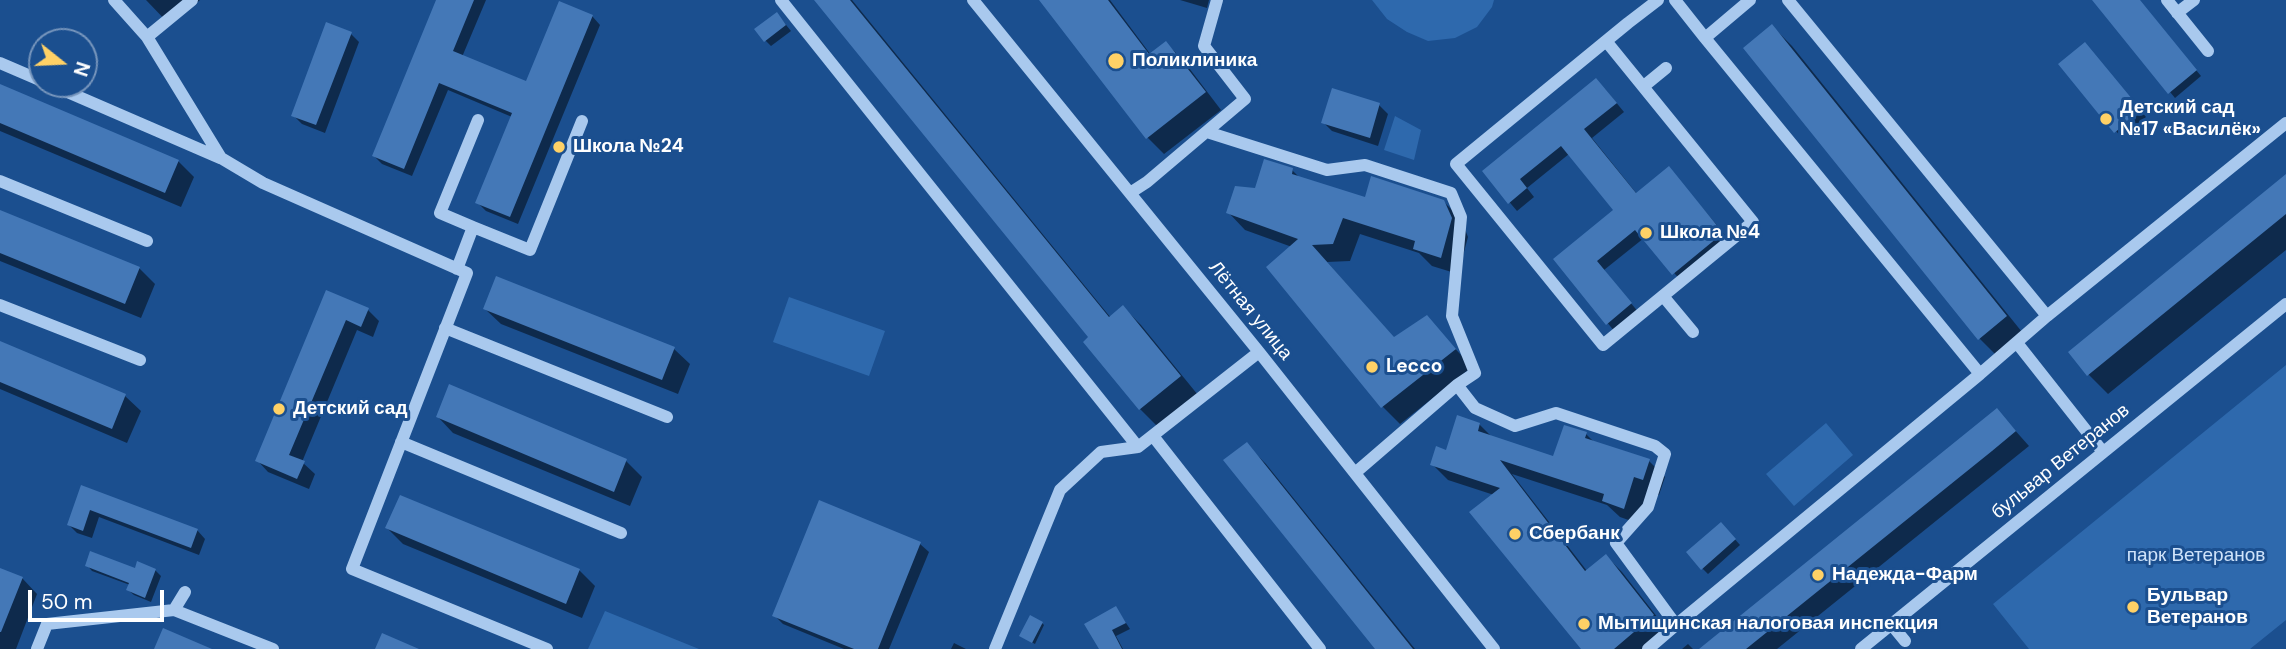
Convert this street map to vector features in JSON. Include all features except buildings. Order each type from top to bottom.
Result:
[{"type":"street","points":[[114,0],[146,37],[221,158]]},
{"type":"street","points":[[146,37],[192,0]]},
{"type":"street","points":[[781,0],[1139,447]]},
{"type":"street","name":"Лётная улица","points":[[973,0],[1259,352],[1494,649]]},
{"type":"street","points":[[1130,193],[1147,182],[1245,99],[1204,46],[1217,0]]},
{"type":"street","points":[[1606,41],[1753,222],[1602,345],[1456,164],[1606,41],[1658,0]]},
{"type":"street","points":[[1675,0],[1980,374]]},
{"type":"street","points":[[1705,38],[1750,0]]},
{"type":"street","points":[[1788,0],[2047,316]]},
{"type":"street","points":[[2167,0],[2208,51]]},
{"type":"street","points":[[2177,13],[2194,0]]},
{"type":"street","points":[[0,63],[28,75]]},
{"type":"street","points":[[1644,86],[1666,68]]},
{"type":"street","points":[[82,98],[221,158],[263,183],[467,273],[352,569],[547,649]]},
{"type":"street","points":[[478,120],[440,213],[530,250],[582,121]]},
{"type":"street","points":[[1648,649],[2047,316],[2286,123]]},
{"type":"street","points":[[1207,132],[1326,170],[1365,165],[1451,193],[1461,217],[1452,316],[1475,373],[1457,385],[1355,473]]},
{"type":"street","points":[[0,181],[147,241]]},
{"type":"street","points":[[457,269],[473,227]]},
{"type":"street","points":[[1663,296],[1693,332]]},
{"type":"street","name":"бульвар Ветеранов","points":[[1861,649],[2286,304]]},
{"type":"street","points":[[0,305],[140,360]]},
{"type":"street","points":[[445,328],[667,417]]},
{"type":"street","points":[[2017,343],[2103,452]]},
{"type":"street","points":[[995,649],[1060,490],[1101,452],[1139,447],[1259,352]]},
{"type":"street","points":[[1457,385],[1475,408],[1515,426],[1556,413],[1654,446],[1665,454],[1648,507],[1616,543],[1676,625]]},
{"type":"street","points":[[1153,436],[1320,649]]},
{"type":"street","points":[[401,442],[621,533]]},
{"type":"street","points":[[174,610],[185,592]]},
{"type":"street","points":[[37,649],[47,624],[174,610],[273,649]]},
{"type":"street","points":[[1891,624],[1905,641]]},
{"type":"green space","points":[[1372,0],[1494,0],[1477,27],[1455,38],[1428,41],[1387,19]]},
{"type":"green space","points":[[1395,116],[1421,130],[1414,160],[1384,150]]},
{"type":"green space","points":[[789,297],[885,331],[869,376],[773,342]]},
{"type":"green space","name":"парк Ветеранов","points":[[2286,365],[2286,620],[2250,649],[2029,649],[1993,604]]},
{"type":"green space","points":[[1826,423],[1853,455],[1794,506],[1766,474]]},
{"type":"green space","points":[[605,611],[699,649],[588,649]]},
{"type":"place","name":"Поликлиника","points":[[1116,61]]},
{"type":"place","name":"Детский сад №17 «Василёк»","points":[[2106,119]]},
{"type":"place","name":"Школа №24","points":[[559,147]]},
{"type":"place","name":"Школа №4","points":[[1646,233]]},
{"type":"place","name":"Lecco","points":[[1372,367]]},
{"type":"place","name":"Детский сад","points":[[279,409]]},
{"type":"place","name":"Сбербанк","points":[[1515,534]]},
{"type":"place","name":"Надежда-Фарм","points":[[1818,575]]},
{"type":"place","name":"Бульвар Ветеранов","points":[[2133,607]]},
{"type":"place","name":"Мытищинская налоговая инспекция","points":[[1584,624]]}]
